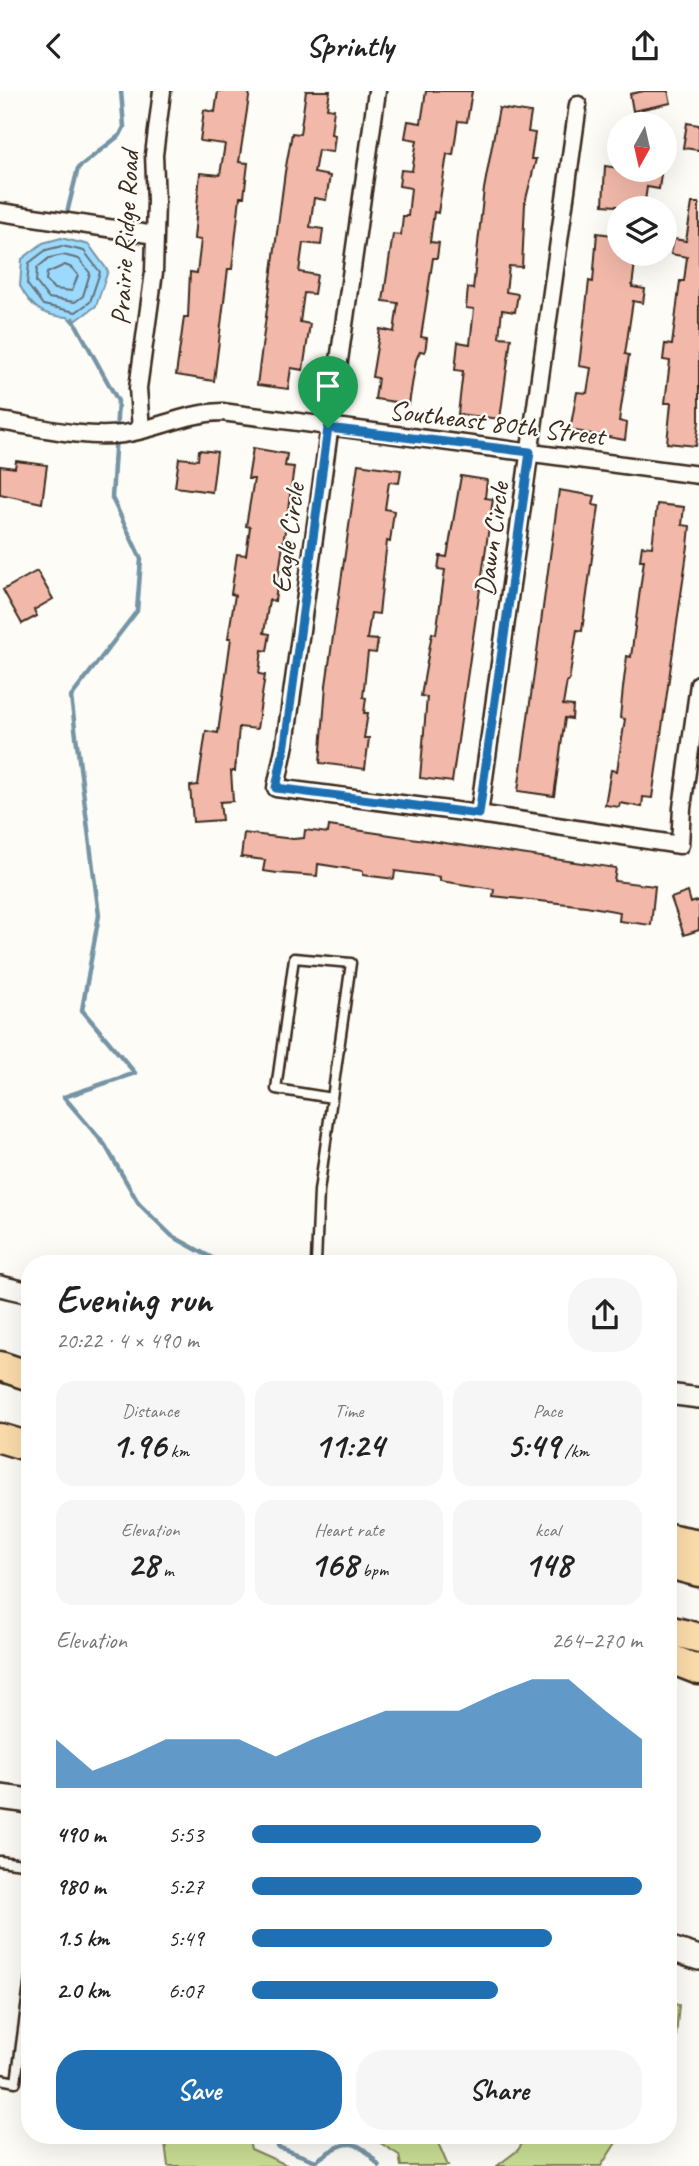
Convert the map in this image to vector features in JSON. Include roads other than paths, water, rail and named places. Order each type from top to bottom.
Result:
[{"type":"highway","points":[[0,1366],[21,1372]]},
{"type":"highway","points":[[0,1438],[21,1444]]},
{"type":"highway","points":[[677,1540],[699,1544]]},
{"type":"highway","points":[[677,1566],[699,1572]]},
{"type":"highway","points":[[677,1632],[699,1638]]},
{"type":"highway","points":[[677,1661],[699,1670]]},
{"type":"main road","points":[[0,1797],[21,1800]]},
{"type":"main road","points":[[677,1951],[699,1958]]},
{"type":"street","name":"Prairie Ridge Road","points":[[134,432],[154,272],[154,155],[162,91]]},
{"type":"street","name":"Eagle Circle","points":[[377,91],[285,744],[276,788],[479,814]]},
{"type":"street","name":"Dawn Circle","points":[[479,814],[578,105]]},
{"type":"street","points":[[5,213],[155,236]]},
{"type":"street","name":"Southeast 80th Street","points":[[0,421],[99,435],[134,432],[182,416],[222,412],[699,475]]},
{"type":"street","points":[[479,814],[680,845],[682,809],[699,684]]},
{"type":"street","points":[[0,1286],[21,1291]]},
{"type":"street","points":[[677,1395],[699,1398]]},
{"type":"lane","points":[[316,1255],[319,1191],[351,963],[294,958],[276,1089],[332,1098]]},
{"type":"lane","points":[[0,1861],[21,1864]]},
{"type":"lane","points":[[0,2080],[16,2082],[21,2045]]},
{"type":"water","points":[[61,238],[89,245],[108,271],[96,306],[73,323],[68,317],[40,310],[20,286],[22,259],[43,243]]},
{"type":"waterway","points":[[66,217],[78,168],[120,135],[124,127],[121,91]]},
{"type":"waterway","points":[[73,319],[118,401],[112,498],[141,559],[137,611],[71,697],[99,915],[82,1010],[135,1073],[64,1097],[105,1145],[139,1204],[172,1236],[206,1255]]},
{"type":"waterway","points":[[276,2144],[316,2161],[335,2149],[350,2144]]},
{"type":"waterway","points":[[350,2144],[364,2149],[379,2166]]}]
